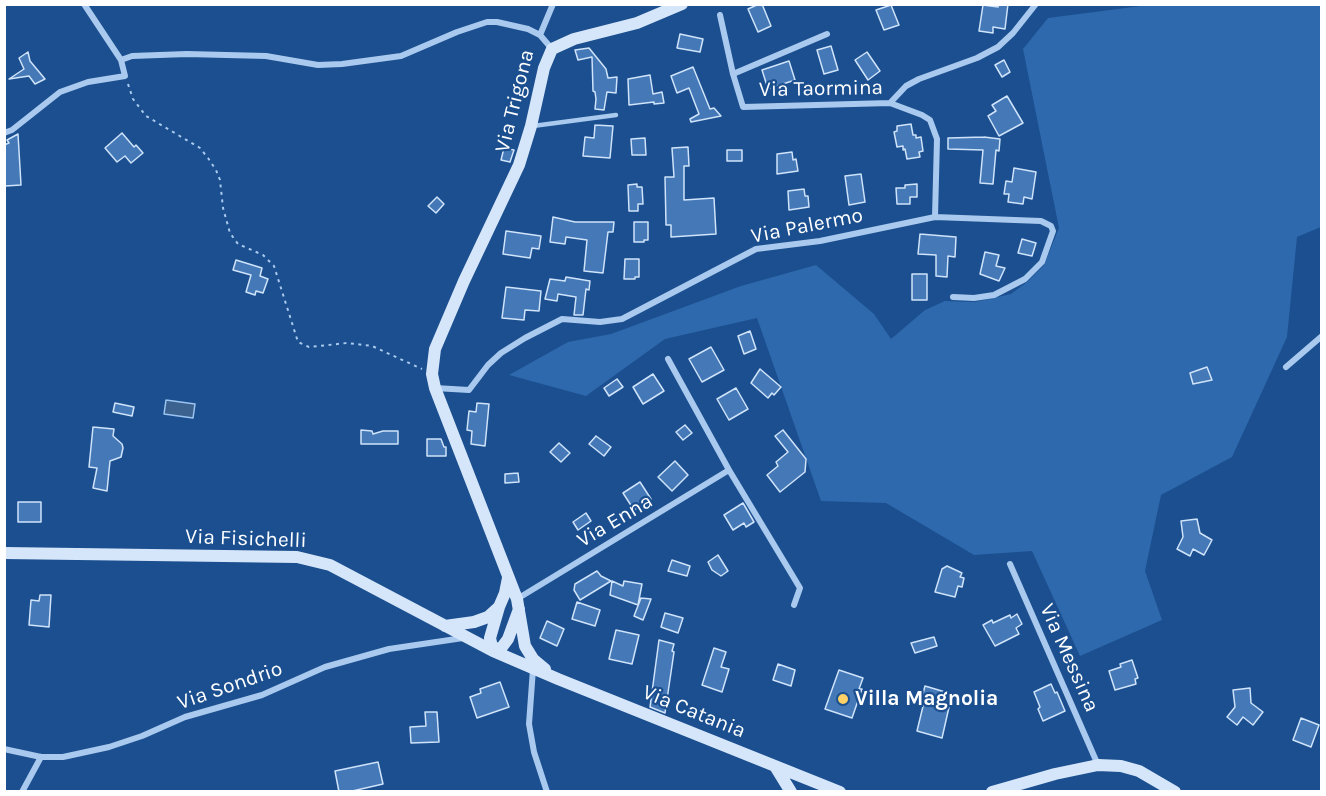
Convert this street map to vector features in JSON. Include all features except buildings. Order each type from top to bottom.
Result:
[{"type":"main road","points":[[552,50],[574,39],[637,23],[682,4]]},
{"type":"main road","name":"Via Trigona","points":[[552,50],[544,68],[531,126],[519,165],[464,280],[435,349],[432,374],[435,388],[509,576],[518,603],[525,646],[533,659],[558,679]]},
{"type":"main road","name":"Via Fisichelli","points":[[4,553],[297,557],[330,565],[464,638],[533,668]]},
{"type":"main road","points":[[509,576],[490,639],[493,651],[508,639],[518,603]]},
{"type":"main road","points":[[445,626],[474,622],[488,617],[499,606]]},
{"type":"main road","name":"Via Catania","points":[[533,668],[833,791]]},
{"type":"main road","points":[[992,792],[1055,774],[1098,765],[1121,766],[1139,771],[1175,792]]},
{"type":"main road","points":[[775,766],[791,792]]},
{"type":"street","points":[[4,133],[12,130],[60,92],[88,81],[125,76],[121,60],[84,4]]},
{"type":"street","points":[[540,34],[553,4]]},
{"type":"street","points":[[890,103],[906,86],[919,79],[977,58],[998,47],[1013,33],[1036,4]]},
{"type":"street","name":"Via Taormina","points":[[720,15],[743,107],[890,103],[930,120],[937,139],[935,217]]},
{"type":"street","name":"Via Trigona","points":[[121,60],[132,56],[187,54],[266,56],[318,65],[342,64],[401,56],[487,22],[528,29],[540,34],[552,50]]},
{"type":"street","points":[[733,74],[827,34]]},
{"type":"street","name":"Via Palermo","points":[[435,388],[469,390],[488,365],[525,338],[562,320],[600,322],[622,319],[756,249],[820,241],[935,217],[1041,221],[1051,226],[1053,231],[1041,262],[1025,279],[994,295],[974,298],[953,297]]},
{"type":"street","points":[[1286,367],[1322,336]]},
{"type":"street","points":[[668,359],[729,470],[800,588],[794,605]]},
{"type":"street","name":"Via Enna","points":[[518,603],[729,470]]},
{"type":"street","name":"Via Messina","points":[[1010,564],[1098,765]]},
{"type":"street","name":"Via Sondrio","points":[[4,749],[41,757],[63,757],[109,747],[185,717],[262,695],[325,667],[389,649],[464,638]]},
{"type":"street","points":[[533,668],[529,724],[534,752],[547,792]]},
{"type":"street","points":[[22,792],[41,757]]},
{"type":"lane","points":[[531,126],[616,115]]},
{"type":"path","points":[[125,76],[133,99],[146,116],[200,148],[212,164],[220,180],[223,208],[230,233],[238,244],[263,255],[274,266],[298,342],[309,347],[347,343],[372,346],[432,374]]},
{"type":"shaded area","points":[[1156,4],[1321,5],[1321,227],[1297,237],[1287,337],[1232,457],[1161,495],[1145,571],[1162,620],[1080,656],[1032,551],[974,555],[886,503],[821,501],[757,318],[665,339],[586,396],[509,375],[568,342],[611,334],[741,286],[816,265],[874,314],[891,339],[925,310],[945,301],[975,302],[1011,294],[1044,265],[1059,228],[1023,49],[1048,18]]},
{"type":"shaded area","points":[[166,400],[195,404],[193,418],[164,414]]},
{"type":"place","name":"Villa Magnolia","points":[[843,699]]}]
